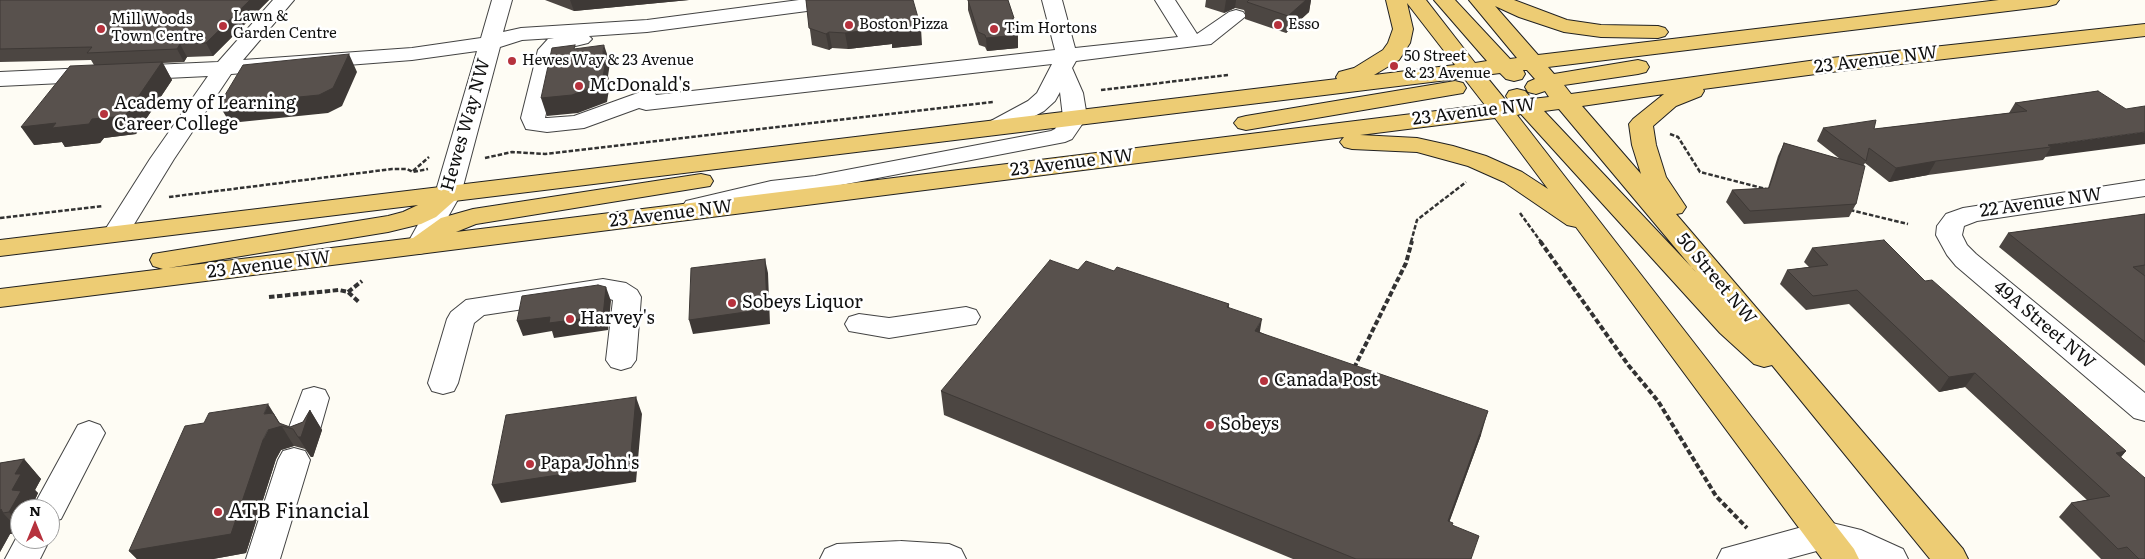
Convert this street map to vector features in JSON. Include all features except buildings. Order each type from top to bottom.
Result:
[{"type":"main road","points":[[1278,94],[1362,73],[1391,55],[1399,43],[1403,29],[1396,0]]},
{"type":"main road","name":"50 Street NW","points":[[1415,0],[1512,84],[1564,101],[1703,262],[1951,559]]},
{"type":"main road","points":[[1444,0],[1512,84],[1730,326],[1841,428]]},
{"type":"main road","name":"50 Street NW","points":[[1479,0],[1512,84],[1588,226],[1833,547]]},
{"type":"main road","points":[[1498,0],[1526,13],[1564,26],[1634,33],[1688,31],[1870,13],[1929,13],[2049,0]]},
{"type":"main road","points":[[1009,172],[1085,149],[1847,34],[1929,13]]},
{"type":"main road","name":"23 Avenue NW","points":[[0,248],[1278,94],[1512,84],[1564,101],[1831,65],[2145,30]]},
{"type":"main road","points":[[1703,262],[1654,177],[1644,146],[1641,124],[1668,101],[1710,82]]},
{"type":"main road","name":"23 Avenue NW","points":[[0,298],[1249,141],[1512,84]]},
{"type":"main road","points":[[1249,141],[1381,142],[1444,151],[1486,165],[1513,177],[1548,202],[1588,226]]},
{"type":"main road","points":[[419,246],[450,224],[473,217],[746,174],[868,144]]},
{"type":"main road","points":[[0,292],[127,266],[388,224],[412,218],[427,210],[448,194]]},
{"type":"street","points":[[116,233],[162,159],[224,69],[284,0]]},
{"type":"street","name":"Hewes Way NW","points":[[419,246],[448,194],[502,0]]},
{"type":"street","points":[[0,79],[224,69],[412,54],[490,43],[521,34],[647,26],[845,0]]},
{"type":"street","points":[[664,214],[771,189],[825,181],[1064,134],[1075,117],[1073,98],[1052,0]]},
{"type":"street","points":[[1165,0],[1191,42]]},
{"type":"street","points":[[647,39],[567,40],[556,44],[551,49],[546,60],[533,118],[534,124],[576,123],[646,100],[1064,62],[1204,40],[1236,16]]},
{"type":"street","points":[[997,127],[1036,106],[1048,96],[1064,62]]},
{"type":"street","name":"22 Avenue NW","points":[[1949,235],[1950,226],[1955,220],[1972,214],[2145,188]]},
{"type":"street","name":"49A Street NW","points":[[1949,235],[1956,249],[1966,260],[2145,410]]},
{"type":"street","points":[[443,383],[461,319],[476,307],[603,288],[616,289],[628,297],[621,360]]},
{"type":"street","points":[[859,324],[889,328],[966,317]]},
{"type":"street","points":[[263,559],[314,398]]},
{"type":"street","points":[[54,499],[89,433]]},
{"type":"street","points":[[1734,559],[1768,550],[1833,547],[1849,540],[1891,559]]},
{"type":"street","points":[[837,559],[901,555],[949,559]]},
{"type":"path","points":[[490,157],[512,152],[545,154],[996,102]]},
{"type":"path","points":[[1664,131],[1678,137],[1700,172],[1775,191]]},
{"type":"path","points":[[167,198],[392,169],[407,169],[413,172]]},
{"type":"path","points":[[1353,369],[1406,264],[1418,220],[1472,177]]},
{"type":"path","points":[[0,218],[108,205]]},
{"type":"path","points":[[1842,208],[1908,224]]},
{"type":"path","points":[[1518,211],[1630,366],[1658,401],[1716,496],[1728,511],[1768,550]]},
{"type":"path","points":[[348,292],[362,280]]},
{"type":"path","points":[[269,298],[332,290],[348,292],[360,303]]},
{"type":"place","name":"Boston Pizza","points":[[849,25]]},
{"type":"place","name":"Esso","points":[[1278,25]]},
{"type":"place","name":"Lawn & Garden Centre","points":[[223,26]]},
{"type":"place","name":"Mill Woods Town Centre","points":[[101,29]]},
{"type":"place","name":"Tim Hortons","points":[[994,29]]},
{"type":"place","name":"Hewes Way & 23 Avenue","points":[[512,61]]},
{"type":"place","name":"50 Street & 23 Avenue","points":[[1394,66]]},
{"type":"place","name":"McDonald's","points":[[579,86]]},
{"type":"place","name":"Academy of Learning Career College","points":[[104,114]]},
{"type":"place","name":"Sobeys Liquor","points":[[732,303]]},
{"type":"place","name":"Harvey's","points":[[570,319]]},
{"type":"place","name":"Canada Post","points":[[1264,381]]},
{"type":"place","name":"Sobeys","points":[[1210,425]]},
{"type":"place","name":"Papa John's","points":[[530,464]]},
{"type":"place","name":"ATB Financial","points":[[218,512]]}]
